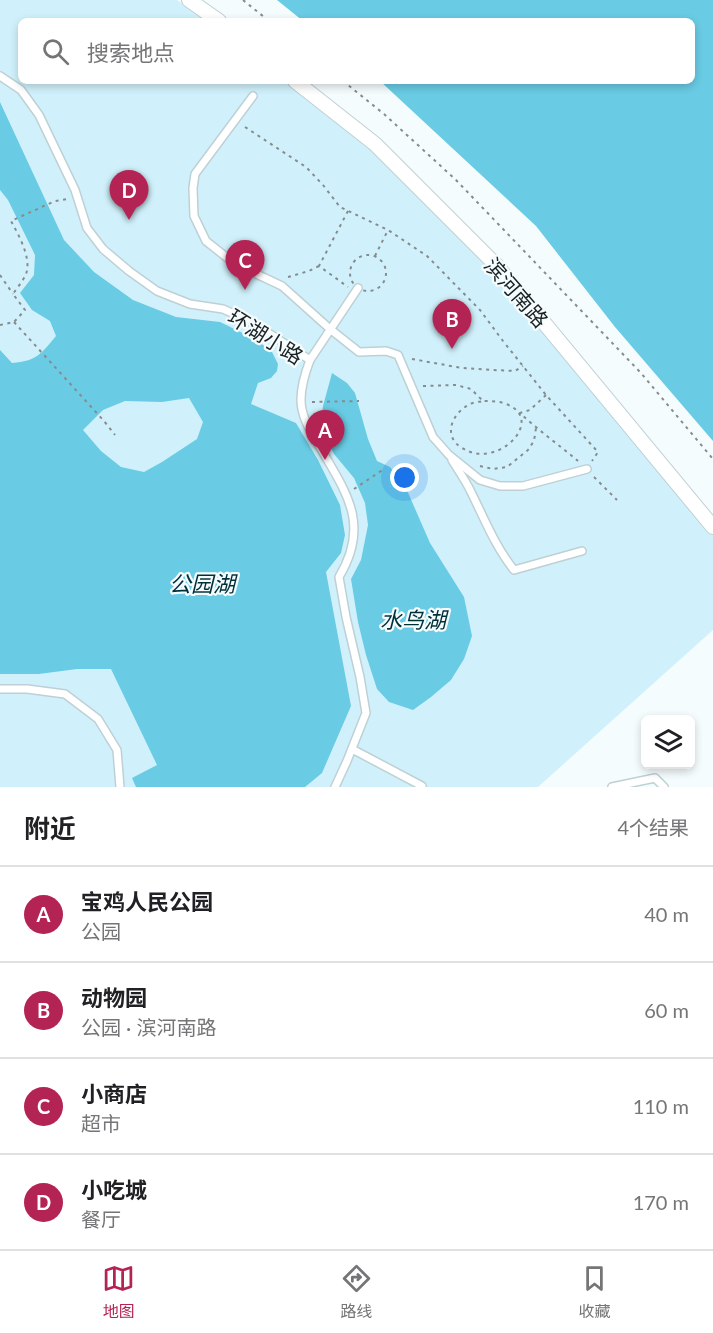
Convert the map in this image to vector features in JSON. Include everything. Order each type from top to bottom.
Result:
[{"type":"street","points":[[189,0],[215,18]]},
{"type":"street","name":"滨河南路","points":[[299,84],[375,144],[497,266],[713,527]]},
{"type":"lane","name":"环湖小路","points":[[0,76],[21,90],[39,115],[75,190],[87,228],[103,249],[157,291],[190,303],[223,309],[249,321],[310,360],[303,380],[301,401],[307,426],[350,501],[354,522],[354,542],[347,565],[339,577],[366,713],[335,787]]},
{"type":"lane","points":[[252,96],[195,174],[194,216],[206,242],[235,264],[282,286],[359,352],[386,351],[398,356],[433,437],[449,455],[480,480],[500,486],[524,486],[587,469]]},
{"type":"lane","points":[[310,360],[356,290]]},
{"type":"lane","points":[[449,455],[470,489],[490,534],[514,570],[582,551]]},
{"type":"lane","points":[[0,689],[27,689],[65,694],[98,719],[117,750],[120,787]]},
{"type":"lane","points":[[352,749],[422,786]]},
{"type":"lane","points":[[612,787],[656,778],[664,787]]},
{"type":"path","points":[[243,0],[264,18]]},
{"type":"path","points":[[347,84],[384,114],[456,180],[642,373],[713,459]]},
{"type":"path","points":[[235,120],[306,167],[324,185],[340,207],[388,230],[427,256],[480,309],[546,395],[598,452],[587,469]]},
{"type":"path","points":[[13,294],[26,274],[27,265],[22,243],[11,220],[55,201],[76,198]]},
{"type":"path","points":[[271,280],[282,279],[319,266],[348,211]]},
{"type":"path","points":[[375,256],[388,230]]},
{"type":"path","points":[[319,266],[356,290],[370,291],[384,280],[385,268],[375,256],[362,256],[350,268],[351,279],[356,290]]},
{"type":"path","points":[[0,275],[25,310],[14,322],[0,325]]},
{"type":"path","points":[[14,322],[115,435]]},
{"type":"path","points":[[398,356],[462,368],[515,371],[523,366]]},
{"type":"path","points":[[411,387],[456,385],[471,389],[483,401]]},
{"type":"path","points":[[520,413],[530,410],[546,395]]},
{"type":"path","points":[[320,402],[359,401]]},
{"type":"path","points":[[520,413],[522,422],[520,431],[507,446],[490,454],[469,451],[460,447],[450,429],[453,419],[471,403],[483,401],[505,403],[514,408],[520,413],[536,428],[587,469],[616,500]]},
{"type":"path","points":[[493,469],[507,467],[528,450],[534,441],[536,428]]},
{"type":"path","points":[[346,494],[384,469]]},
{"type":"shaded area","points":[[0,0],[177,0],[204,18],[18,18],[18,84],[290,84],[369,147],[489,268],[713,533],[713,630],[538,787],[0,787]]},
{"type":"water","points":[[277,0],[713,0],[713,441],[615,327],[536,226],[383,84],[695,84],[695,18],[299,18]]},
{"type":"water","name":"公园湖","points":[[0,102],[64,240],[94,272],[133,300],[176,317],[220,322],[255,339],[272,352],[278,364],[277,371],[271,378],[258,383],[251,404],[296,423],[318,460],[340,505],[345,535],[341,553],[326,572],[351,706],[322,773],[305,787],[136,787],[132,778],[157,765],[111,669],[0,674],[0,350],[12,363],[27,360],[42,352],[56,336],[50,321],[32,310],[20,293],[34,275],[35,255],[8,200],[0,190]],"holes":[[[189,398],[203,422],[197,439],[144,472],[121,467],[101,451],[83,430],[103,410],[125,401],[162,402]]]},
{"type":"water","name":"水鸟湖","points":[[332,373],[347,383],[355,393],[377,461],[390,467],[406,488],[430,543],[464,597],[472,636],[464,659],[451,680],[413,710],[389,702],[377,689],[358,622],[351,579],[361,560],[368,525],[365,503],[354,478],[334,454],[320,426]]},
{"type":"place","name":"小吃城","points":[[129,220]]},
{"type":"place","name":"小商店","points":[[245,290]]},
{"type":"place","name":"动物园","points":[[452,349]]},
{"type":"place","name":"宝鸡人民公园","points":[[325,460]]}]
